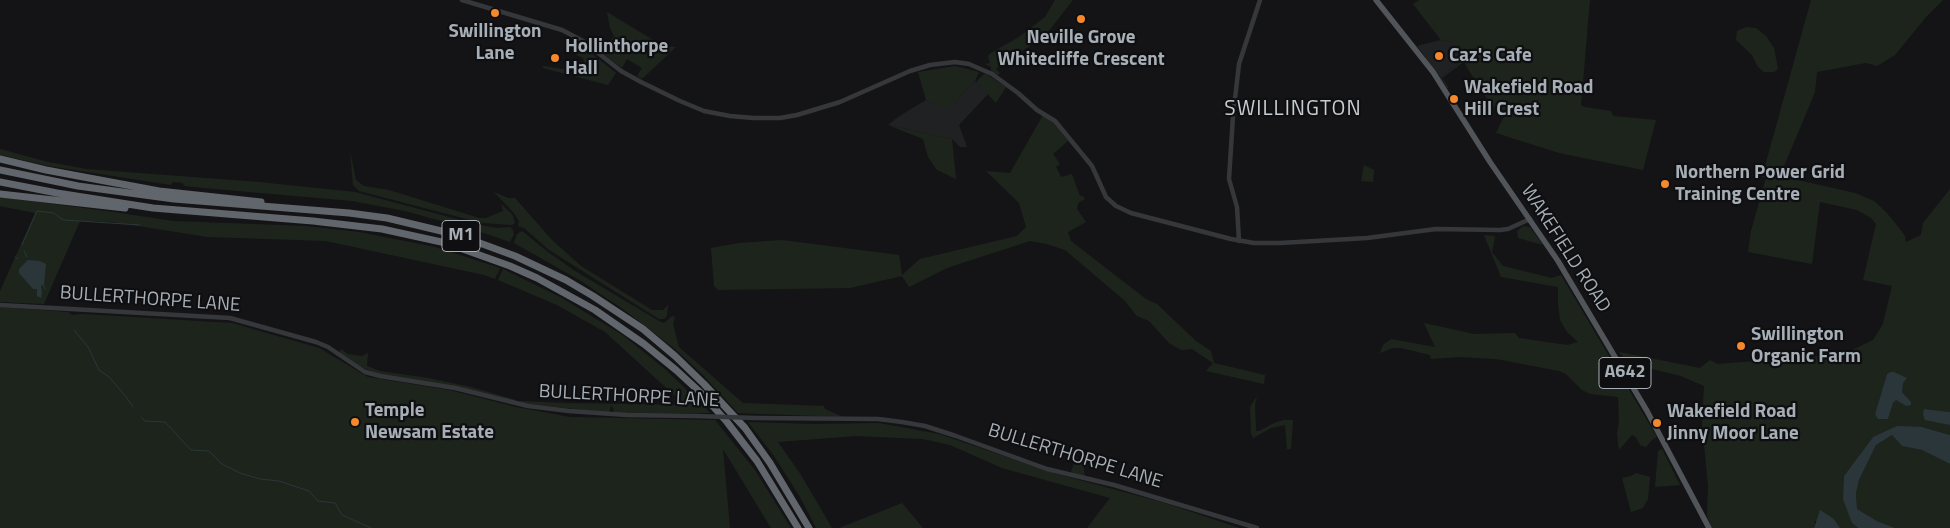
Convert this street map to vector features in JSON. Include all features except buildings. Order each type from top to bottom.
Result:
[{"type":"highway","name":"M1","points":[[0,160],[174,199]]},
{"type":"highway","name":"M1","points":[[0,160],[159,191],[298,206],[408,222],[458,235],[501,250],[566,280],[593,296],[642,329],[704,384],[744,428],[770,463],[809,528]]},
{"type":"highway","name":"M1","points":[[0,170],[78,186],[174,199],[349,213]]},
{"type":"highway","name":"M1","points":[[0,182],[153,208],[314,221],[382,229],[446,243],[484,256],[537,278],[587,305],[620,327],[644,344],[695,388],[727,422],[757,461],[798,528]]},
{"type":"highway","name":"M1","points":[[0,194],[116,208],[153,208]]},
{"type":"main road","name":"WAKEFIELD ROAD","points":[[1376,0],[1433,72],[1558,260],[1644,406],[1709,528]]},
{"type":"street","points":[[462,0],[553,26],[574,34],[615,67],[634,78],[704,111],[730,116],[763,118],[797,115],[840,102],[910,71],[943,63],[956,62],[982,68],[1060,126],[1092,166],[1106,197],[1116,206],[1131,213],[1239,241],[1280,242],[1367,238],[1436,228],[1500,230],[1508,229],[1530,219]]},
{"type":"street","points":[[1239,241],[1237,207],[1229,180],[1233,116],[1239,64],[1260,0]]},
{"type":"street","name":"BULLERTHORPE LANE","points":[[0,305],[230,318],[316,342],[328,347],[365,372],[451,388],[502,401],[552,409],[595,414],[878,420],[925,426],[1047,469],[1114,485],[1257,528]]},
{"type":"shaded area","points":[[1055,0],[1073,0],[1044,37],[996,69],[1000,73],[998,75],[991,73],[991,67],[985,64],[990,63],[989,54],[1019,37],[1045,17]]},
{"type":"shaded area","points":[[1419,0],[1590,0],[1581,105],[1611,111],[1613,116],[1656,120],[1643,170],[1559,153],[1496,133],[1507,110],[1497,110],[1482,92],[1464,62],[1442,78],[1449,88],[1447,88],[1440,77],[1463,60],[1454,41],[1441,40],[1413,4]]},
{"type":"shaded area","points":[[1811,0],[1943,0],[1926,17],[1895,55],[1877,66],[1866,63],[1817,72],[1815,92],[1780,176],[1855,193],[1874,201],[1900,229],[1905,236],[1906,242],[1921,235],[1923,223],[1950,189],[1950,412],[1924,409],[1938,422],[1950,425],[1950,435],[1922,427],[1873,437],[1844,476],[1852,523],[1858,528],[1840,528],[1834,519],[1815,521],[1814,528],[1712,528],[1707,516],[1708,486],[1702,423],[1704,386],[1681,376],[1627,363],[1619,352],[1700,368],[1710,360],[1717,364],[1844,354],[1873,340],[1883,324],[1892,286],[1863,280],[1876,224],[1871,218],[1857,210],[1820,202],[1812,264],[1748,252],[1751,231],[1766,178],[1762,177]],"holes":[[[1890,372],[1906,378],[1903,383],[1902,392],[1906,396],[1906,406],[1896,400],[1893,403],[1888,419],[1875,414],[1887,374]]]},
{"type":"shaded area","points":[[607,12],[663,46],[676,47],[642,79],[637,76],[642,68],[627,59],[622,68],[602,53],[614,36],[610,28]]},
{"type":"shaded area","points":[[1746,27],[1756,28],[1766,36],[1774,48],[1778,69],[1774,72],[1764,72],[1758,67],[1752,55],[1736,40],[1737,31]]},
{"type":"shaded area","points":[[575,40],[616,73],[608,85],[543,68],[543,66],[582,72],[585,66],[583,58],[570,52],[572,42]]},
{"type":"shaded area","points":[[1441,40],[1449,42],[1454,40],[1463,60],[1440,77],[1417,46]]},
{"type":"shaded area","points":[[955,66],[979,72],[975,81],[951,107],[940,107],[926,100],[918,72]]},
{"type":"shaded area","points":[[984,74],[1006,87],[996,103],[976,82]]},
{"type":"shaded area","points":[[975,81],[988,94],[959,125],[967,147],[960,147],[952,139],[888,125],[926,100],[940,107],[951,107]]},
{"type":"shaded area","points":[[1043,115],[1055,124],[1068,141],[1053,154],[1060,164],[1056,167],[1061,177],[1072,174],[1080,196],[1083,196],[1085,199],[1078,203],[1077,209],[1086,222],[1068,232],[1071,241],[1146,299],[1157,304],[1196,341],[1211,351],[1214,363],[1265,375],[1264,384],[1206,371],[1213,363],[1192,349],[1181,350],[1169,343],[1149,321],[1137,316],[1124,300],[1065,250],[1047,244],[1030,241],[947,268],[909,287],[902,276],[850,288],[718,290],[714,286],[711,248],[739,243],[782,240],[899,255],[902,275],[920,259],[1017,236],[1026,227],[1019,203],[986,171],[1010,173]]},
{"type":"shaded area","points":[[888,125],[952,139],[956,179],[937,170],[928,157],[923,139]]},
{"type":"shaded area","points":[[0,149],[48,162],[86,169],[259,182],[355,192],[475,224],[497,228],[510,227],[514,234],[510,242],[405,211],[352,201],[184,186],[183,183],[173,182],[171,185],[49,166],[0,155]]},
{"type":"shaded area","points":[[350,151],[356,180],[364,186],[389,190],[479,218],[486,218],[503,211],[501,204],[512,214],[515,223],[512,225],[482,223],[359,191],[353,185]]},
{"type":"shaded area","points":[[1364,165],[1374,170],[1373,182],[1361,181]]},
{"type":"shaded area","points":[[494,192],[508,198],[515,198],[552,240],[581,266],[652,310],[663,310],[668,305],[667,316],[664,319],[659,319],[549,250],[524,228],[518,226],[519,221],[513,212]]},
{"type":"shaded area","points":[[0,197],[173,221],[305,226],[359,232],[435,247],[500,268],[495,279],[326,241],[208,237],[112,222],[80,221],[44,304],[0,302],[0,291],[35,213],[0,206]]},
{"type":"shaded area","points":[[1523,226],[1530,227],[1543,245],[1518,238],[1517,231]]},
{"type":"shaded area","points":[[522,231],[575,271],[659,321],[664,323],[672,316],[675,317],[673,324],[679,347],[743,403],[824,406],[825,409],[843,417],[738,413],[703,375],[675,349],[623,309],[581,281],[514,243],[517,234]]},
{"type":"shaded area","points":[[1484,235],[1495,236],[1492,252],[1503,266],[1552,278],[1561,275],[1657,437],[1646,447],[1640,445],[1636,437],[1632,435],[1619,450],[1617,434],[1619,422],[1618,397],[1590,394],[1582,390],[1566,374],[1559,371],[1496,359],[1460,357],[1431,359],[1430,355],[1401,348],[1393,348],[1380,353],[1383,345],[1391,339],[1435,347],[1424,323],[1474,334],[1515,333],[1519,338],[1567,345],[1578,342],[1567,332],[1560,320],[1558,287],[1501,277]]},
{"type":"shaded area","points":[[28,260],[40,261],[46,264],[44,284],[41,286],[41,298],[37,296],[37,289],[33,289],[19,273],[19,269]]},
{"type":"shaded area","points":[[503,269],[562,298],[624,336],[666,370],[696,399],[695,401],[700,406],[703,405],[710,413],[614,413],[611,406],[609,413],[521,403],[519,401],[685,405],[605,332],[557,305],[498,280]]},
{"type":"shaded area","name":"Temple Newsam Estate","points":[[0,307],[68,312],[72,315],[83,314],[232,323],[319,348],[368,377],[449,390],[516,407],[570,417],[715,420],[755,470],[791,528],[771,528],[723,449],[730,528],[0,528]]},
{"type":"shaded area","points":[[341,349],[348,354],[362,356],[368,353],[367,366],[380,371],[471,387],[516,400],[513,402],[380,375],[361,367],[339,353]]},
{"type":"shaded area","points":[[1890,372],[1907,378],[1903,383],[1902,392],[1911,402],[1911,405],[1906,406],[1896,400],[1893,403],[1888,419],[1878,419],[1875,414],[1887,374]]},
{"type":"shaded area","points":[[1257,396],[1255,404],[1256,431],[1284,420],[1293,420],[1291,449],[1287,449],[1285,425],[1271,428],[1253,438],[1251,433],[1250,407]]},
{"type":"shaded area","points":[[1924,409],[1950,412],[1950,425],[1925,420]]},
{"type":"shaded area","points":[[748,422],[812,424],[879,423],[939,434],[1057,474],[1165,503],[1239,528],[1087,528],[1110,498],[1002,468],[950,445],[923,439],[856,436],[778,442],[801,475],[832,528],[816,528],[800,497],[774,456]]},
{"type":"shaded area","points":[[1897,426],[1922,427],[1950,435],[1950,464],[1922,450],[1902,446],[1892,435],[1876,445],[1859,480],[1856,493],[1857,509],[1877,521],[1895,528],[1858,528],[1852,523],[1843,499],[1844,476],[1873,437]]},
{"type":"shaded area","points":[[1892,435],[1902,446],[1922,450],[1950,464],[1950,528],[1895,528],[1877,521],[1857,509],[1856,493],[1859,480],[1876,445]]},
{"type":"shaded area","points":[[1662,449],[1680,485],[1655,487],[1658,451]]},
{"type":"shaded area","points":[[1076,457],[1083,464],[1085,477],[1071,472]]},
{"type":"shaded area","points":[[1636,473],[1650,477],[1648,499],[1643,508],[1631,512],[1622,478]]},
{"type":"shaded area","points":[[902,503],[923,528],[839,528],[867,517]]},
{"type":"shaded area","points":[[1820,510],[1834,519],[1840,528],[1814,528]]},
{"type":"waterway","points":[[22,245],[37,211],[54,213],[64,220],[140,225]]},
{"type":"waterway","points":[[24,251],[27,257]]},
{"type":"waterway","points":[[43,284],[45,289]]},
{"type":"waterway","points":[[74,330],[88,347],[99,370],[109,377],[133,407]]},
{"type":"waterway","points":[[141,417],[145,421],[165,422],[191,450],[209,451],[222,464],[240,473],[260,479],[279,481],[309,491],[318,501],[335,503],[342,515],[371,528]]},
{"type":"place","name":"Swillington Lane","points":[[495,13]]},
{"type":"place","name":"Neville Grove Whitecliffe Crescent","points":[[1081,19]]},
{"type":"place","name":"Caz's Cafe","points":[[1439,56]]},
{"type":"place","name":"Hollinthorpe Hall","points":[[555,58]]},
{"type":"place","name":"Wakefield Road Hill Crest","points":[[1454,99]]},
{"type":"place","name":"Northern Power Grid Training Centre","points":[[1665,184]]},
{"type":"place","name":"Swillington Organic Farm","points":[[1741,346]]},
{"type":"place","name":"Temple Newsam Estate","points":[[355,422]]},
{"type":"place","name":"Wakefield Road Jinny Moor Lane","points":[[1657,423]]},
{"type":"district","name":"SWILLINGTON","points":[[1293,110]]}]
